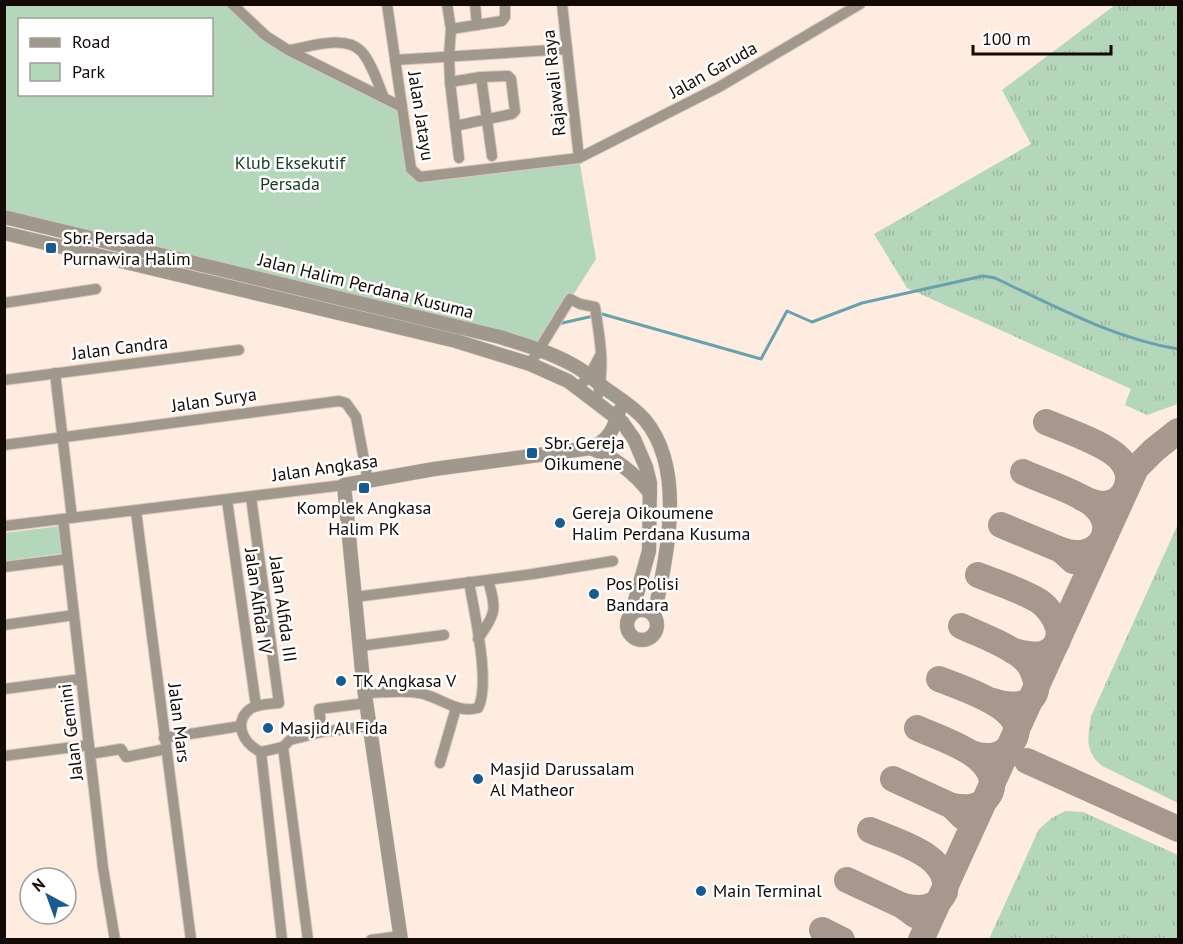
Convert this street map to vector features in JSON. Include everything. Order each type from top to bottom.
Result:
[{"type":"street","points":[[232,4],[266,36],[288,50],[402,107]]},
{"type":"street","name":"Jalan Jatayu","points":[[387,4],[411,170],[418,176],[579,158]]},
{"type":"street","points":[[447,4],[451,29],[450,82],[459,158]]},
{"type":"street","points":[[475,4],[477,25]]},
{"type":"street","points":[[451,29],[504,20],[505,4]]},
{"type":"street","name":"Rajawali Raya","points":[[562,4],[579,158]]},
{"type":"street","name":"Jalan Garuda","points":[[579,158],[719,87],[860,4]]},
{"type":"street","points":[[288,50],[331,44],[348,44],[355,47],[367,60],[384,98]]},
{"type":"street","points":[[395,60],[567,49]]},
{"type":"street","points":[[450,82],[481,77],[505,75],[510,77],[515,111],[512,114],[455,126]]},
{"type":"street","points":[[481,77],[492,156]]},
{"type":"street","name":"Jalan Halim Perdana Kusuma","points":[[4,217],[489,335],[539,349],[567,362],[631,406],[650,427],[660,448],[668,472],[667,555],[654,616]]},
{"type":"street","name":"Jalan Halim Perdana Kusuma","points":[[4,233],[456,341],[554,373],[618,417]]},
{"type":"street","points":[[4,303],[96,289]]},
{"type":"street","points":[[530,364],[570,299],[596,313],[603,363],[601,385],[596,402]]},
{"type":"street","name":"Jalan Candra","points":[[4,380],[239,350]]},
{"type":"street","points":[[578,388],[589,376],[601,353]]},
{"type":"street","name":"Jalan Gemini","points":[[55,373],[62,437],[67,559],[89,750],[115,939]]},
{"type":"street","points":[[591,448],[611,433],[623,400]]},
{"type":"street","name":"Jalan Surya","points":[[4,445],[339,401],[346,403],[356,417],[368,481]]},
{"type":"street","points":[[618,417],[639,448],[650,483],[649,551],[627,623],[629,632],[634,638],[641,640],[655,633],[657,622],[654,616],[643,610],[631,615]]},
{"type":"street","points":[[591,448],[612,457],[635,475],[650,493]]},
{"type":"street","name":"Jalan Angkasa","points":[[4,526],[344,485],[435,469],[591,448]]},
{"type":"street","points":[[344,485],[366,698],[401,938],[371,939]]},
{"type":"street","name":"Jalan Alfida III","points":[[251,497],[279,703],[256,706]]},
{"type":"street","name":"Jalan Alfida IV","points":[[227,500],[256,706]]},
{"type":"street","name":"Jalan Mars","points":[[136,511],[191,939]]},
{"type":"street","points":[[4,567],[67,559]]},
{"type":"street","points":[[355,597],[613,561]]},
{"type":"street","points":[[478,639],[494,612],[494,601],[488,580]]},
{"type":"street","points":[[322,732],[319,709],[366,698],[416,692],[431,696],[456,708],[470,710],[478,708],[483,671],[469,582]]},
{"type":"street","points":[[4,625],[74,615]]},
{"type":"street","points":[[360,646],[444,635]]},
{"type":"street","points":[[4,689],[81,679]]},
{"type":"street","points":[[256,706],[244,716],[241,726],[246,742],[261,752],[282,747],[290,740],[322,732],[370,726]]},
{"type":"street","points":[[440,763],[456,708]]},
{"type":"street","points":[[4,756],[121,749],[126,757],[165,744],[241,726]]},
{"type":"street","points":[[282,747],[308,939]]},
{"type":"street","points":[[261,752],[282,939]]},
{"type":"green space","name":"Klub Eksekutif Persada","points":[[5,5],[232,5],[266,36],[402,107],[416,175],[579,158],[596,259],[539,349],[5,217]]},
{"type":"green space","points":[[1115,5],[1178,5],[1178,404],[1147,415],[1125,405],[1131,389],[907,288],[874,234],[1031,144],[1002,90]]},
{"type":"green space","points":[[1178,524],[1178,803],[1102,766],[1092,755],[1088,737],[1091,716]]},
{"type":"green space","points":[[61,526],[65,553],[5,561],[4,533]]},
{"type":"green space","points":[[1065,811],[1083,812],[1178,855],[1178,939],[989,939],[1039,829]]},
{"type":"waterway","points":[[558,324],[602,314],[761,359],[787,311],[812,322],[862,303],[983,276],[995,278],[1107,329],[1178,349]]},
{"type":"taxiway","points":[[1046,422],[1106,448],[1125,465],[1127,487],[1119,498],[1104,504],[1082,498]]},
{"type":"taxiway","points":[[921,940],[1136,468],[1178,431]]},
{"type":"taxiway","points":[[1023,472],[1076,494],[1091,503],[1100,512],[1105,522],[1102,541],[1095,548],[1086,552],[1074,553],[1061,550]]},
{"type":"taxiway","points":[[1001,525],[1061,550],[1073,561]]},
{"type":"taxiway","points":[[978,575],[1039,601],[1055,619],[1059,635],[1053,648],[1037,655],[1013,651]]},
{"type":"taxiway","points":[[961,626],[1011,649],[1029,664],[1034,675],[1036,685],[1032,699],[1010,705],[993,701]]},
{"type":"taxiway","points":[[939,679],[995,703],[1015,723],[1016,735],[1001,754],[992,756],[974,754]]},
{"type":"taxiway","points":[[917,728],[973,754],[989,771],[992,781],[991,792],[983,802],[975,806],[952,806]]},
{"type":"taxiway","points":[[1027,761],[1178,829]]},
{"type":"taxiway","points":[[893,779],[952,806],[963,817]]},
{"type":"taxiway","points":[[870,830],[907,845],[931,859],[940,868],[945,879],[945,892],[942,898],[933,905],[922,908],[903,906]]},
{"type":"taxiway","points":[[847,880],[903,906],[915,915]]},
{"type":"taxiway","points":[[822,930],[842,940]]},
{"type":"place","name":"Sbr. Persada Purnawira Halim","points":[[51,248]]},
{"type":"place","name":"Sbr. Gereja Oikumene","points":[[532,453]]},
{"type":"place","name":"Komplek Angkasa Halim PK","points":[[364,488]]},
{"type":"place","name":"Gereja Oikoumene Halim Perdana Kusuma","points":[[560,523]]},
{"type":"place","name":"Pos Polisi Bandara","points":[[594,594]]},
{"type":"place","name":"TK Angkasa V","points":[[341,681]]},
{"type":"place","name":"Masjid Al Fida","points":[[268,728]]},
{"type":"place","name":"Masjid Darussalam Al Matheor","points":[[478,779]]},
{"type":"place","name":"Main Terminal","points":[[701,891]]}]
